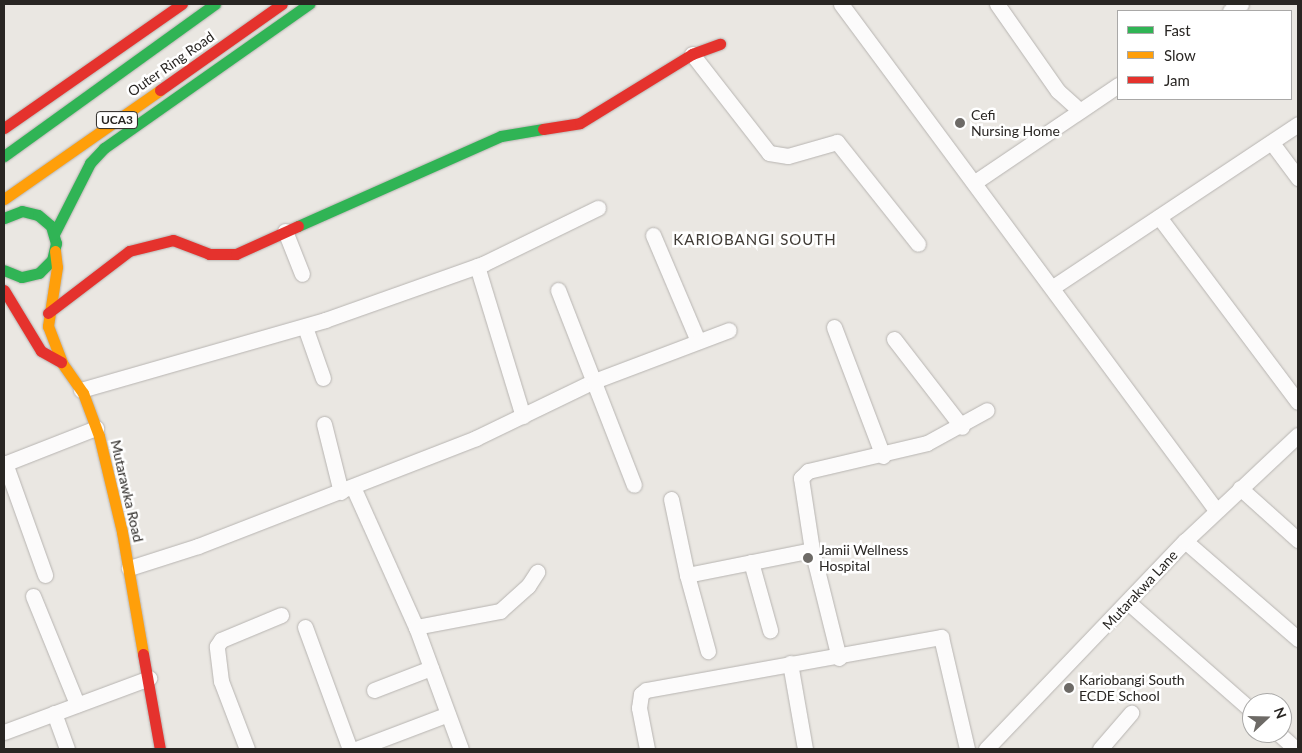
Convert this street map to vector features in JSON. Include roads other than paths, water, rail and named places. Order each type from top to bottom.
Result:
[{"type":"street","points":[[4,128],[182,4]]},
{"type":"street","name":"Outer Ring Road","points":[[4,198],[282,4]]},
{"type":"street","name":"UCA3","points":[[54,234],[90,163],[104,148],[309,4]]},
{"type":"street","points":[[841,4],[1053,286],[1216,510]]},
{"type":"street","points":[[998,4],[1058,92],[1079,110]]},
{"type":"street","name":"Outer Ring Road","points":[[4,156],[212,6]]},
{"type":"street","points":[[48,313],[129,251],[173,240],[209,254],[226,256],[285,232],[501,136],[580,124],[692,54],[720,44]]},
{"type":"street","points":[[692,54],[769,152],[788,156],[837,142],[918,244]]},
{"type":"street","points":[[974,182],[1117,86]]},
{"type":"street","points":[[1053,286],[1272,143],[1298,124]]},
{"type":"street","points":[[1272,143],[1298,178]]},
{"type":"street","points":[[81,390],[306,327],[477,266],[598,208]]},
{"type":"street","points":[[4,275],[4,271],[21,277],[39,273],[55,251],[54,234],[45,220],[30,212],[5,217]]},
{"type":"street","points":[[1159,217],[1298,402]]},
{"type":"street","points":[[285,232],[302,274]]},
{"type":"street","points":[[654,235],[698,341]]},
{"type":"street","name":"Mutarawka Road","points":[[55,251],[57,267],[48,313],[50,335],[62,362],[81,390],[96,428],[129,568],[160,749]]},
{"type":"street","points":[[477,266],[523,416]]},
{"type":"street","points":[[4,290],[41,351],[62,362]]},
{"type":"street","points":[[558,290],[634,484]]},
{"type":"street","points":[[306,327],[323,378]]},
{"type":"street","points":[[834,327],[883,456]]},
{"type":"street","points":[[129,568],[347,489],[523,416],[594,381],[729,330]]},
{"type":"street","points":[[894,339],[962,427]]},
{"type":"street","points":[[839,658],[812,550],[800,484],[804,474],[883,456],[927,443],[962,427],[987,410]]},
{"type":"street","points":[[324,424],[347,489],[416,627],[461,749]]},
{"type":"street","points":[[44,574],[4,464],[96,428]]},
{"type":"street","name":"Mutarakwa Lane","points":[[986,749],[1129,603],[1185,541],[1298,435]]},
{"type":"street","points":[[1240,488],[1298,540]]},
{"type":"street","points":[[671,499],[687,575],[708,650]]},
{"type":"street","points":[[1185,541],[1298,639]]},
{"type":"street","points":[[687,575],[812,550]]},
{"type":"street","points":[[751,562],[770,630]]},
{"type":"street","points":[[416,627],[500,611],[528,586],[537,572]]},
{"type":"street","points":[[34,596],[77,704]]},
{"type":"street","points":[[1129,603],[1242,702]]},
{"type":"street","points":[[247,749],[221,681],[217,646],[221,640],[281,614]]},
{"type":"street","points":[[305,627],[350,749]]},
{"type":"street","points":[[647,749],[639,708],[646,690],[790,663],[839,658],[941,637],[966,749]]},
{"type":"street","points":[[790,663],[805,749]]},
{"type":"street","points":[[374,690],[431,668]]},
{"type":"street","points":[[4,732],[149,678]]},
{"type":"street","points":[[54,713],[67,749]]},
{"type":"street","points":[[1100,749],[1131,713]]},
{"type":"street","points":[[356,749],[448,714]]},
{"type":"place","name":"Cefi Nursing Home","points":[[960,123]]},
{"type":"place","name":"Jamii Wellness Hospital","points":[[808,558]]},
{"type":"place","name":"Kariobangi South ECDE School","points":[[1069,688]]},
{"type":"district","name":"KARIOBANGI SOUTH","points":[[755,240]]}]
